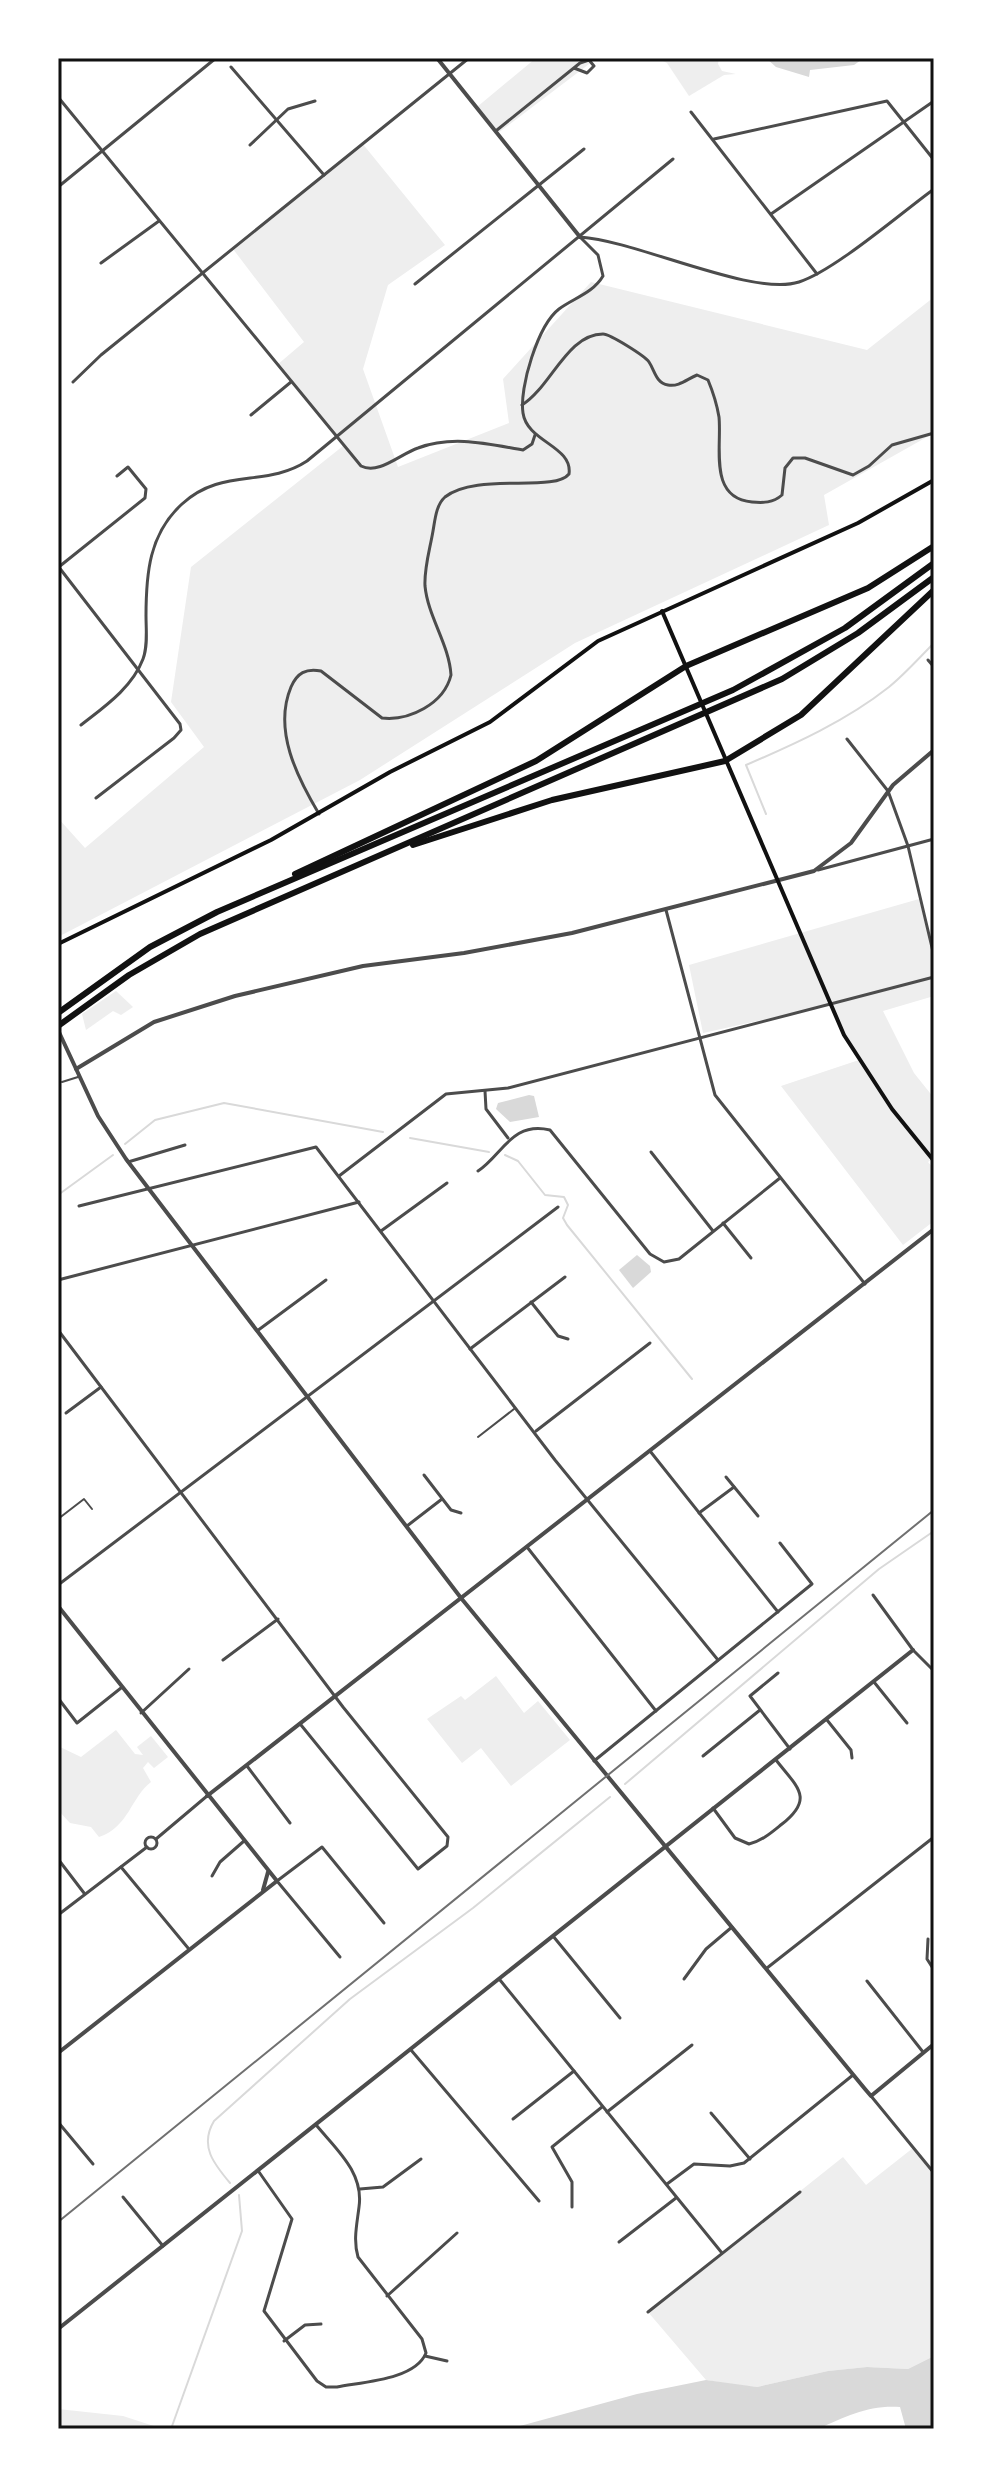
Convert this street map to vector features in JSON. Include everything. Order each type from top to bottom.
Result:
[{"type":"highway","points":[[276,886],[308,867],[536,761],[686,666],[868,588],[934,546]]},
{"type":"highway","points":[[58,1013],[150,947],[276,886],[720,696],[834,635],[934,563]]},
{"type":"highway","points":[[58,1028],[129,975],[200,934],[724,707],[830,651],[934,577]]},
{"type":"highway","points":[[364,862],[552,800],[725,761],[801,715],[934,590]]},
{"type":"main road","points":[[58,944],[319,814],[490,722],[586,648],[858,523],[934,480]]},
{"type":"main road","points":[[662,611],[830,1005],[875,1086],[934,1161]]},
{"type":"street","points":[[58,187],[216,58]]},
{"type":"street","points":[[319,814],[296,770],[286,735],[286,704],[295,680],[306,670],[321,671],[377,716],[409,716],[430,704],[449,682],[449,663],[425,588],[426,567],[439,504],[450,494],[469,487],[564,480],[570,471],[567,460],[535,435],[523,418],[527,373],[551,318],[602,278],[599,257],[437,58]]},
{"type":"street","points":[[73,382],[93,361],[469,58]]},
{"type":"street","points":[[497,130],[574,68],[587,60],[594,66],[587,73],[574,68]]},
{"type":"street","points":[[231,67],[324,175]]},
{"type":"street","points":[[58,97],[359,465],[370,469],[418,448],[446,441],[478,442],[523,450],[532,444],[535,435]]},
{"type":"street","points":[[250,145],[279,121],[288,109],[315,101]]},
{"type":"street","points":[[714,139],[887,101],[934,160]]},
{"type":"street","points":[[771,214],[934,101]]},
{"type":"street","points":[[691,112],[817,274]]},
{"type":"street","points":[[415,284],[584,149]]},
{"type":"street","points":[[81,725],[118,695],[137,669],[145,647],[150,560],[160,532],[172,514],[193,494],[214,483],[295,469],[673,159]]},
{"type":"street","points":[[580,237],[631,246],[755,283],[782,285],[817,274],[934,189]]},
{"type":"street","points":[[101,263],[159,221]]},
{"type":"street","points":[[522,405],[543,390],[560,362],[576,346],[595,335],[611,335],[645,357],[659,381],[667,385],[679,385],[697,375],[708,380],[718,414],[718,458],[724,484],[738,499],[764,503],[782,495],[785,468],[793,458],[805,458],[853,475],[869,466],[892,445],[934,433]]},
{"type":"street","points":[[251,415],[291,382]]},
{"type":"street","points":[[96,798],[181,730],[180,724],[58,567],[135,508],[147,494],[128,467],[117,476]]},
{"type":"street","points":[[928,660],[934,667]]},
{"type":"street","points":[[847,739],[888,791],[908,846],[934,956]]},
{"type":"street","points":[[814,871],[857,837],[888,791],[934,750]]},
{"type":"street","points":[[76,1069],[154,1022],[190,1009],[344,970],[464,953],[572,933],[934,839]]},
{"type":"street","points":[[666,909],[715,1095],[865,1284]]},
{"type":"street","points":[[339,1176],[446,1094],[485,1091],[700,1039],[934,977]]},
{"type":"street","points":[[58,1028],[103,1125],[128,1162],[461,1598],[934,2173]]},
{"type":"street","points":[[485,1091],[486,1109],[508,1138]]},
{"type":"street","points":[[478,1171],[508,1138],[540,1129],[554,1134],[650,1254],[659,1261],[670,1262],[780,1178]]},
{"type":"street","points":[[128,1162],[185,1145]]},
{"type":"street","points":[[79,1206],[316,1147],[587,1500],[718,1660]]},
{"type":"street","points":[[651,1152],[713,1231]]},
{"type":"street","points":[[381,1231],[447,1183]]},
{"type":"street","points":[[58,1280],[359,1202]]},
{"type":"street","points":[[58,1585],[558,1207]]},
{"type":"street","points":[[723,1223],[751,1258]]},
{"type":"street","points":[[58,1915],[147,1847],[155,1848],[156,1839],[207,1796],[934,1229]]},
{"type":"street","points":[[470,1349],[565,1277]]},
{"type":"street","points":[[257,1331],[326,1280]]},
{"type":"street","points":[[531,1302],[558,1336],[568,1339]]},
{"type":"street","points":[[58,1330],[450,1842],[418,1869],[301,1725]]},
{"type":"street","points":[[58,1341],[63,1337]]},
{"type":"street","points":[[534,1432],[650,1343]]},
{"type":"street","points":[[66,1413],[101,1387]]},
{"type":"street","points":[[650,1451],[778,1612]]},
{"type":"street","points":[[424,1475],[451,1510],[461,1513]]},
{"type":"street","points":[[726,1477],[758,1516]]},
{"type":"street","points":[[699,1513],[734,1487]]},
{"type":"street","points":[[407,1526],[442,1499]]},
{"type":"street","points":[[594,1761],[812,1584],[780,1543]]},
{"type":"street","points":[[527,1547],[656,1711]]},
{"type":"street","points":[[873,1595],[913,1650],[934,1671]]},
{"type":"street","points":[[58,1606],[207,1796],[340,1957]]},
{"type":"street","points":[[223,1660],[278,1619]]},
{"type":"street","points":[[58,2329],[913,1650]]},
{"type":"street","points":[[141,1713],[189,1669]]},
{"type":"street","points":[[778,1673],[750,1696],[790,1749]]},
{"type":"street","points":[[874,1682],[907,1723]]},
{"type":"street","points":[[58,1698],[77,1723],[121,1688]]},
{"type":"street","points":[[703,1756],[760,1710]]},
{"type":"street","points":[[827,1720],[851,1750],[852,1758]]},
{"type":"street","points":[[713,1808],[736,1839],[751,1843],[767,1836],[799,1810],[801,1803],[798,1789],[776,1760]]},
{"type":"street","points":[[247,1766],[290,1823]]},
{"type":"street","points":[[766,1969],[934,1837]]},
{"type":"street","points":[[147,1847],[147,1838],[156,1839]]},
{"type":"street","points":[[212,1876],[220,1862],[244,1841]]},
{"type":"street","points":[[58,2053],[188,1948],[322,1847],[384,1923]]},
{"type":"street","points":[[58,1859],[84,1893]]},
{"type":"street","points":[[121,1867],[188,1948]]},
{"type":"street","points":[[261,1892],[268,1870]]},
{"type":"street","points":[[684,1979],[706,1949],[732,1927]]},
{"type":"street","points":[[553,1936],[620,2018]]},
{"type":"street","points":[[928,1939],[927,1959],[934,1970]]},
{"type":"street","points":[[499,1979],[722,2253]]},
{"type":"street","points":[[867,1981],[923,2052]]},
{"type":"street","points":[[871,2096],[934,2044]]},
{"type":"street","points":[[607,2112],[692,2045]]},
{"type":"street","points":[[411,2050],[539,2201]]},
{"type":"street","points":[[513,2119],[574,2071]]},
{"type":"street","points":[[667,2184],[694,2164],[735,2166],[750,2159],[853,2075]]},
{"type":"street","points":[[572,2207],[572,2182],[552,2147],[602,2107]]},
{"type":"street","points":[[711,2113],[750,2159]]},
{"type":"street","points":[[58,2122],[93,2164]]},
{"type":"street","points":[[317,2126],[351,2167],[360,2189],[356,2252],[422,2339],[425,2356]]},
{"type":"street","points":[[360,2189],[383,2187],[421,2159]]},
{"type":"street","points":[[259,2172],[292,2217],[290,2232],[264,2307],[267,2319],[319,2384],[328,2388],[405,2372],[425,2356]]},
{"type":"street","points":[[648,2312],[800,2192]]},
{"type":"street","points":[[123,2197],[163,2246]]},
{"type":"street","points":[[619,2242],[677,2197]]},
{"type":"street","points":[[387,2296],[457,2233]]},
{"type":"street","points":[[284,2341],[305,2325],[321,2324]]},
{"type":"street","points":[[425,2356],[447,2361]]},
{"type":"lane","points":[[62,1082],[79,1077]]},
{"type":"lane","points":[[478,1437],[515,1408]]},
{"type":"lane","points":[[58,1519],[84,1499],[92,1509]]},
{"type":"shaded area","points":[[536,58],[597,58],[498,133],[477,107]]},
{"type":"shaded area","points":[[657,58],[719,58],[722,71],[736,74],[724,75],[689,96],[667,63]]},
{"type":"shaded area","points":[[766,58],[864,58],[854,65],[810,70],[809,77],[776,67]]},
{"type":"shaded area","points":[[362,143],[445,245],[388,285],[363,369],[398,467],[509,423],[503,379],[591,282],[867,350],[934,297],[934,433],[824,495],[829,525],[575,643],[360,780],[58,937],[58,818],[85,848],[204,747],[171,702],[191,567],[343,446],[277,365],[304,342],[233,249]]},
{"type":"shaded area","points":[[919,899],[934,957],[934,996],[883,1011],[914,1073],[934,1098],[934,1157],[928,1162],[934,1169],[934,1221],[903,1245],[781,1086],[859,1060],[830,1005],[703,1033],[689,965]]},
{"type":"shaded area","points":[[116,991],[133,1007],[121,1015],[113,1011],[86,1030],[82,1014]]},
{"type":"shaded area","points":[[534,1096],[539,1117],[510,1122],[496,1109],[498,1103]]},
{"type":"shaded area","points":[[637,1255],[650,1266],[651,1272],[633,1288],[619,1270]]},
{"type":"shaded area","points":[[496,1676],[524,1713],[538,1701],[570,1740],[511,1786],[481,1748],[462,1763],[427,1719],[461,1696],[465,1700]]},
{"type":"shaded area","points":[[116,1730],[135,1754],[143,1755],[137,1747],[151,1736],[168,1757],[154,1768],[148,1762],[143,1768],[151,1782],[117,1826],[99,1837],[91,1827],[70,1823],[58,1810],[58,1746],[81,1757]]},
{"type":"shaded area","points":[[913,2148],[934,2173],[934,2356],[908,2369],[867,2367],[828,2371],[757,2387],[736,2385],[706,2380],[648,2312],[843,2157],[866,2185]]},
{"type":"shaded area","points":[[934,2356],[934,2429],[906,2429],[900,2407],[888,2407],[858,2412],[818,2429],[509,2429],[637,2394],[706,2380],[757,2387],[828,2371],[867,2367],[908,2369]]},
{"type":"shaded area","points":[[58,2409],[123,2416],[163,2429],[58,2429]]},
{"type":"waterway","points":[[766,814],[746,765],[855,711],[895,682],[934,643]]},
{"type":"waterway","points":[[125,1144],[155,1120],[224,1103],[383,1132]]},
{"type":"waterway","points":[[410,1138],[489,1152]]},
{"type":"waterway","points":[[58,1195],[113,1155]]},
{"type":"waterway","points":[[505,1155],[518,1161],[545,1195],[564,1197],[568,1205],[563,1218],[567,1225],[692,1379]]},
{"type":"waterway","points":[[625,1784],[879,1569],[934,1531]]},
{"type":"waterway","points":[[230,2183],[214,2162],[208,2147],[214,2121],[350,1999],[473,1908],[610,1797]]},
{"type":"waterway","points":[[171,2429],[242,2231],[239,2195]]},
{"type":"railway","points":[[58,2222],[934,1510]]}]
